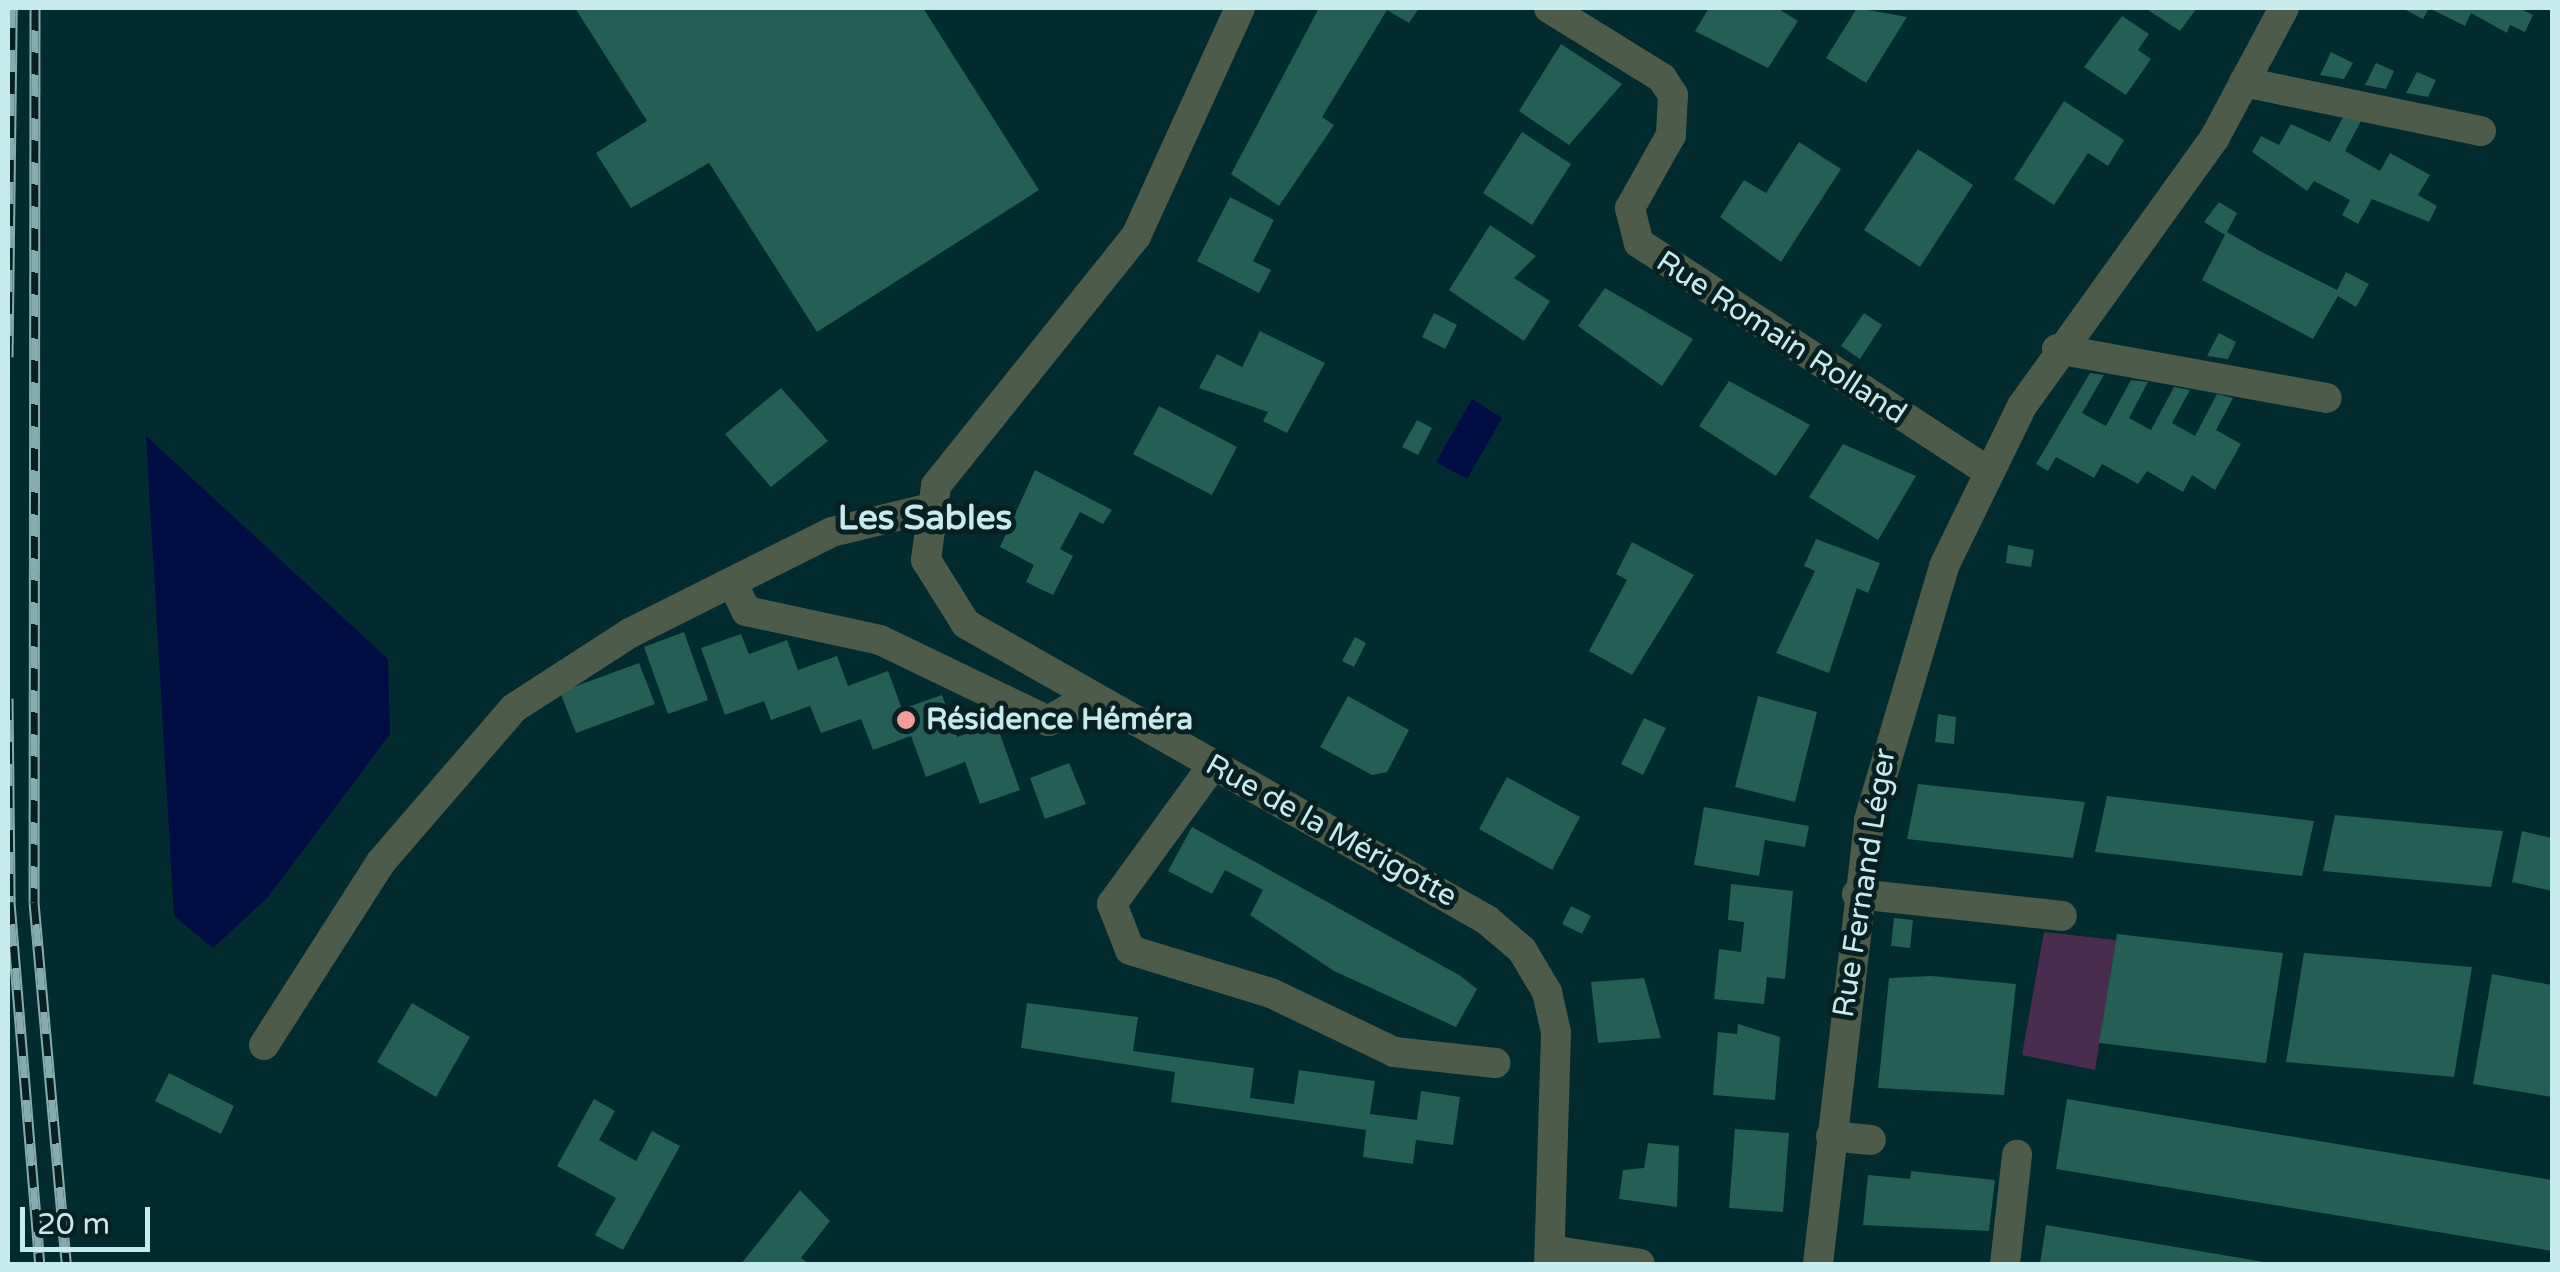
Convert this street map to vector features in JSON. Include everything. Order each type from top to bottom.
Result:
[{"type":"street","points":[[264,1046],[381,862],[473,748],[570,666],[832,532],[926,509],[1136,236],[1240,8]]},
{"type":"street","name":"Rue Romain Rolland","points":[[1549,8],[1662,78],[1673,95],[1671,135],[1630,208],[1639,244],[1987,471]]},
{"type":"street","name":"Rue Fernand Léger","points":[[1818,1264],[1857,894],[1911,654],[1987,471],[2058,349],[2179,190],[2284,8]]},
{"type":"street","points":[[2244,82],[2481,131]]},
{"type":"street","points":[[2058,349],[2327,398]]},
{"type":"street","name":"Rue de la Mérigotte","points":[[926,509],[926,560],[948,607],[1091,696],[1487,920],[1522,950],[1547,992],[1556,1032],[1550,1257]]},
{"type":"street","points":[[732,582],[746,611],[880,640],[1048,721],[1091,696]]},
{"type":"street","points":[[1214,764],[1112,904],[1130,950],[1272,993],[1394,1052],[1495,1063]]},
{"type":"street","points":[[1857,894],[2062,916]]},
{"type":"street","points":[[1831,1136],[1871,1140]]},
{"type":"street","points":[[2005,1264],[2017,1155]]},
{"type":"street","points":[[1550,1257],[1640,1264]]},
{"type":"shaded area","points":[[1472,399],[1502,418],[1467,479],[1436,462]]},
{"type":"shaded area","points":[[146,436],[388,659],[390,734],[268,897],[213,948],[174,916]]},
{"type":"shaded area","points":[[2044,932],[2116,940],[2095,1070],[2022,1055]]},
{"type":"building","points":[[575,8],[923,8],[1039,190],[817,332],[709,163],[631,208],[596,153],[647,121]]},
{"type":"building","points":[[1319,8],[1419,8],[1409,23],[1387,10],[1322,117],[1334,125],[1279,206],[1231,174]]},
{"type":"building","points":[[1709,8],[1777,8],[1798,21],[1768,68],[1695,31]]},
{"type":"building","points":[[1857,8],[1907,17],[1866,83],[1826,58]]},
{"type":"building","points":[[2145,8],[2197,8],[2180,31]]},
{"type":"building","points":[[2402,8],[2429,8],[2423,19]]},
{"type":"building","points":[[2429,8],[2519,8],[2533,15],[2525,32],[2510,25],[2507,33],[2471,13],[2465,26]]},
{"type":"building","points":[[2122,16],[2149,34],[2138,50],[2151,59],[2126,95],[2084,67]]},
{"type":"building","points":[[1561,44],[1622,84],[1569,145],[1519,111]]},
{"type":"building","points":[[2331,52],[2353,63],[2344,79],[2320,75]]},
{"type":"building","points":[[2376,63],[2394,71],[2386,89],[2365,85]]},
{"type":"building","points":[[2417,72],[2436,80],[2428,97],[2406,93]]},
{"type":"building","points":[[2064,101],[2124,140],[2108,166],[2088,153],[2054,205],[2014,179]]},
{"type":"building","points":[[2343,117],[2361,121],[2345,151],[2380,171],[2390,153],[2430,175],[2418,195],[2437,206],[2429,222],[2372,199],[2358,224],[2342,215],[2350,200],[2314,181],[2307,191],[2252,152],[2261,136],[2279,145],[2291,124],[2330,142]]},
{"type":"building","points":[[1522,132],[1571,164],[1532,225],[1483,193]]},
{"type":"building","points":[[1799,142],[1841,169],[1781,262],[1720,217],[1744,180],[1766,193]]},
{"type":"building","points":[[1918,149],[1973,185],[1920,267],[1864,230]]},
{"type":"building","points":[[1230,197],[1274,220],[1253,261],[1271,270],[1259,293],[1197,261]]},
{"type":"building","points":[[2219,202],[2237,213],[2227,232],[2260,251],[2337,290],[2346,272],[2369,284],[2356,307],[2338,296],[2313,339],[2202,280],[2225,235],[2204,222]]},
{"type":"building","points":[[1490,225],[1536,256],[1514,278],[1550,301],[1524,341],[1449,290]]},
{"type":"building","points":[[1605,288],[1693,339],[1662,386],[1578,326]]},
{"type":"building","points":[[1434,313],[1457,325],[1445,349],[1422,337]]},
{"type":"building","points":[[1864,313],[1882,325],[1860,359],[1841,346]]},
{"type":"building","points":[[1260,331],[1325,363],[1287,433],[1263,421],[1268,412],[1199,388],[1217,354],[1242,367]]},
{"type":"building","points":[[2219,333],[2236,342],[2228,359],[2207,356]]},
{"type":"building","points":[[2090,373],[2104,375],[2082,413],[2106,426],[2131,380],[2148,382],[2129,418],[2151,430],[2174,387],[2190,390],[2172,423],[2195,436],[2217,394],[2233,398],[2216,430],[2241,444],[2215,490],[2192,475],[2183,492],[2147,471],[2138,484],[2102,464],[2094,478],[2056,457],[2048,471],[2036,464]]},
{"type":"building","points":[[1729,381],[1810,425],[1776,476],[1699,426]]},
{"type":"building","points":[[781,388],[828,441],[771,487],[725,434]]},
{"type":"building","points":[[1159,406],[1237,447],[1212,495],[1133,454]]},
{"type":"building","points":[[1417,420],[1432,428],[1418,455],[1402,447]]},
{"type":"building","points":[[1843,444],[1916,476],[1878,540],[1809,497]]},
{"type":"building","points":[[1035,470],[1112,510],[1103,524],[1080,512],[1060,549],[1073,556],[1053,595],[1026,582],[1034,565],[1000,547]]},
{"type":"building","points":[[1816,539],[1880,563],[1868,593],[1857,588],[1829,673],[1776,653],[1815,571],[1804,566]]},
{"type":"building","points":[[1632,542],[1694,575],[1632,675],[1589,651],[1627,580],[1616,574]]},
{"type":"building","points":[[2008,545],[2034,550],[2031,567],[2006,563]]},
{"type":"building","points":[[684,632],[708,700],[668,714],[644,647]]},
{"type":"building","name":"Résidence Héméra","points":[[741,634],[749,654],[787,640],[798,670],[837,656],[848,686],[888,671],[902,709],[942,695],[957,737],[996,723],[1020,790],[980,804],[965,762],[926,777],[911,736],[873,750],[861,719],[821,733],[810,706],[771,720],[764,701],[725,715],[701,648]]},
{"type":"building","points":[[1355,637],[1366,643],[1354,667],[1342,661]]},
{"type":"building","points":[[639,663],[655,704],[576,733],[560,692]]},
{"type":"building","points":[[1348,696],[1409,730],[1387,772],[1372,775],[1320,747]]},
{"type":"building","points":[[1758,696],[1817,712],[1795,802],[1735,787]]},
{"type":"building","points":[[1938,714],[1956,717],[1954,744],[1935,742]]},
{"type":"building","points":[[1644,718],[1666,728],[1643,775],[1621,764]]},
{"type":"building","points":[[1069,763],[1086,804],[1045,819],[1030,778]]},
{"type":"building","points":[[1507,777],[1580,817],[1552,870],[1479,829]]},
{"type":"building","points":[[1918,784],[2085,802],[2073,858],[1907,839]]},
{"type":"building","points":[[2107,796],[2314,821],[2302,876],[2095,852]]},
{"type":"building","points":[[1704,807],[1809,826],[1805,847],[1765,840],[1759,876],[1694,865]]},
{"type":"building","points":[[2335,815],[2503,831],[2491,887],[2323,871]]},
{"type":"building","points":[[1192,827],[1459,975],[1477,989],[1456,1027],[1334,971],[1250,915],[1263,890],[1225,870],[1212,894],[1168,871]]},
{"type":"building","points":[[2522,831],[2552,838],[2552,891],[2512,882]]},
{"type":"building","points":[[1731,884],[1793,891],[1785,979],[1767,977],[1764,1004],[1714,999],[1719,949],[1741,952],[1744,922],[1728,920]]},
{"type":"building","points":[[1571,906],[1591,916],[1582,934],[1562,924]]},
{"type":"building","points":[[1894,918],[1913,920],[1910,948],[1891,946]]},
{"type":"building","points":[[2117,934],[2283,953],[2266,1063],[2099,1043]]},
{"type":"building","points":[[2304,953],[2472,967],[2454,1077],[2286,1062]]},
{"type":"building","points":[[2492,974],[2552,985],[2552,1097],[2473,1084]]},
{"type":"building","points":[[1931,976],[2016,984],[2004,1095],[1878,1088],[1889,978]]},
{"type":"building","points":[[1644,978],[1661,1038],[1598,1043],[1591,982]]},
{"type":"building","points":[[412,1003],[470,1037],[436,1097],[377,1062]]},
{"type":"building","points":[[1027,1003],[1138,1017],[1133,1051],[1254,1068],[1250,1098],[1294,1104],[1299,1070],[1375,1081],[1370,1114],[1417,1120],[1421,1091],[1460,1097],[1453,1145],[1416,1140],[1413,1164],[1363,1157],[1366,1130],[1171,1102],[1175,1072],[1021,1048]]},
{"type":"building","points":[[1738,1024],[1780,1037],[1775,1100],[1713,1095],[1718,1032],[1737,1034]]},
{"type":"building","points":[[169,1073],[234,1106],[221,1134],[155,1101]]},
{"type":"building","points":[[594,1099],[615,1111],[599,1140],[636,1161],[652,1131],[680,1146],[623,1250],[595,1235],[616,1198],[557,1166]]},
{"type":"building","points":[[2067,1099],[2552,1180],[2552,1251],[2056,1169]]},
{"type":"building","points":[[1735,1129],[1789,1133],[1783,1212],[1729,1208]]},
{"type":"building","points":[[1648,1143],[1679,1146],[1677,1207],[1619,1199],[1623,1170],[1644,1168]]},
{"type":"building","points":[[1911,1171],[1995,1180],[1989,1231],[1863,1225],[1868,1175],[1910,1179]]},
{"type":"building","points":[[800,1190],[830,1221],[801,1258],[809,1264],[741,1264]]},
{"type":"building","points":[[2046,1225],[2264,1262],[2264,1264],[2040,1264]]},
{"type":"railway","points":[[8,357],[12,8]]},
{"type":"railway","points":[[35,8],[34,902],[66,1264]]},
{"type":"railway","points":[[8,698],[10,902],[40,1264]]},
{"type":"place","name":"Résidence Héméra","points":[[906,720]]},
{"type":"district","name":"Les Sables","points":[[925,518]]}]
